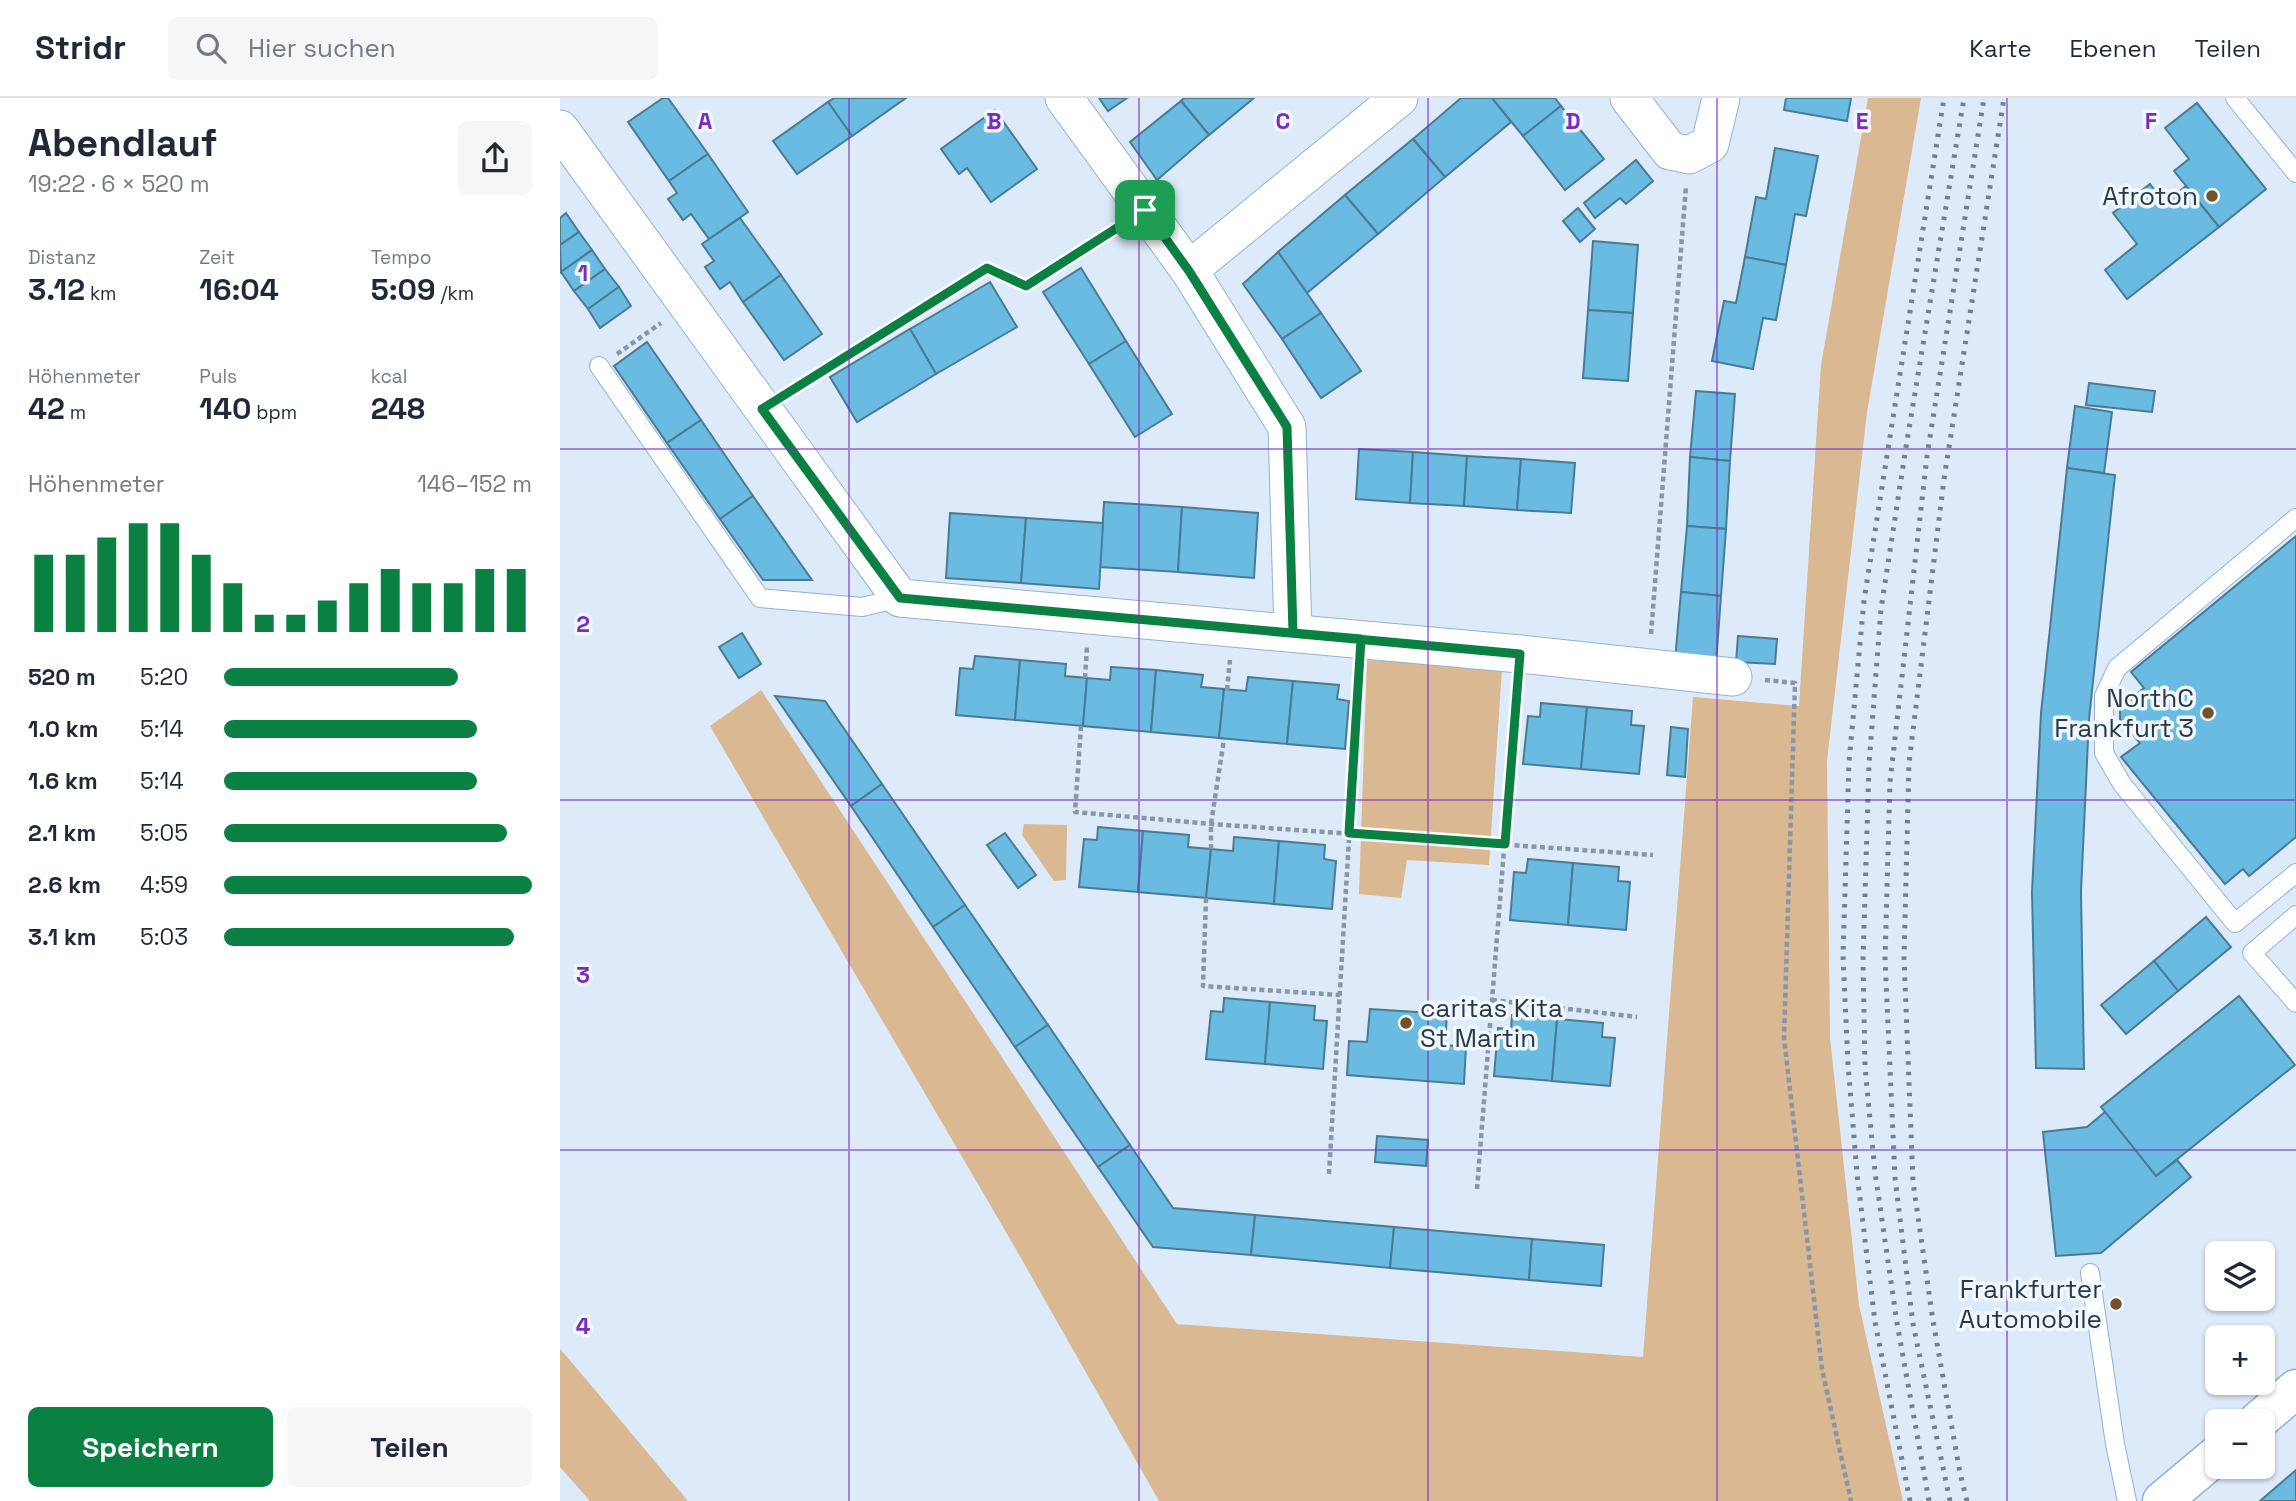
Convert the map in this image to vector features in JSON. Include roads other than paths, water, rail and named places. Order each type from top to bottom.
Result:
[{"type":"main road","points":[[2272,1409],[2296,1389]]},
{"type":"main road","points":[[2162,1501],[2205,1465]]},
{"type":"street","points":[[1064,98],[1189,271],[1287,427],[1293,633]]},
{"type":"street","points":[[1189,271],[1399,98]]},
{"type":"street","points":[[1629,98],[1680,153],[1710,144],[1721,98]]},
{"type":"street","points":[[560,129],[900,598],[1649,666],[1734,677]]},
{"type":"lane","points":[[1611,98],[1622,111],[1680,153]]},
{"type":"lane","points":[[2235,98],[2296,173]]},
{"type":"lane","points":[[599,366],[760,598],[862,607],[900,598]]},
{"type":"lane","points":[[2296,518],[2118,668],[2104,696],[2104,753],[2122,784],[2235,923],[2296,873]]},
{"type":"lane","points":[[2296,915],[2252,953],[2296,1003]]},
{"type":"lane","points":[[2090,1273],[2115,1444],[2127,1501]]},
{"type":"railway","points":[[1910,1501],[1875,1322],[1857,1174],[1843,956],[1849,762],[1864,600],[1944,98]]},
{"type":"railway","points":[[1929,1501],[1897,1323],[1875,1172],[1865,1067],[1863,960],[1869,764],[1881,609],[1964,98]]},
{"type":"railway","points":[[1950,1501],[1913,1324],[1895,1178],[1885,959],[1890,782],[1927,456],[1984,98]]},
{"type":"railway","points":[[1967,1501],[1933,1321],[1913,1182],[1904,958],[1909,763],[1944,479],[2004,98]]},
{"type":"place","name":"Afroton","points":[[2212,196]]},
{"type":"place","name":"NorthC Frankfurt 3","points":[[2208,713]]},
{"type":"place","name":"caritas Kita St Martin","points":[[1406,1023]]},
{"type":"place","name":"Frankfurter Automobile","points":[[2116,1304]]}]
